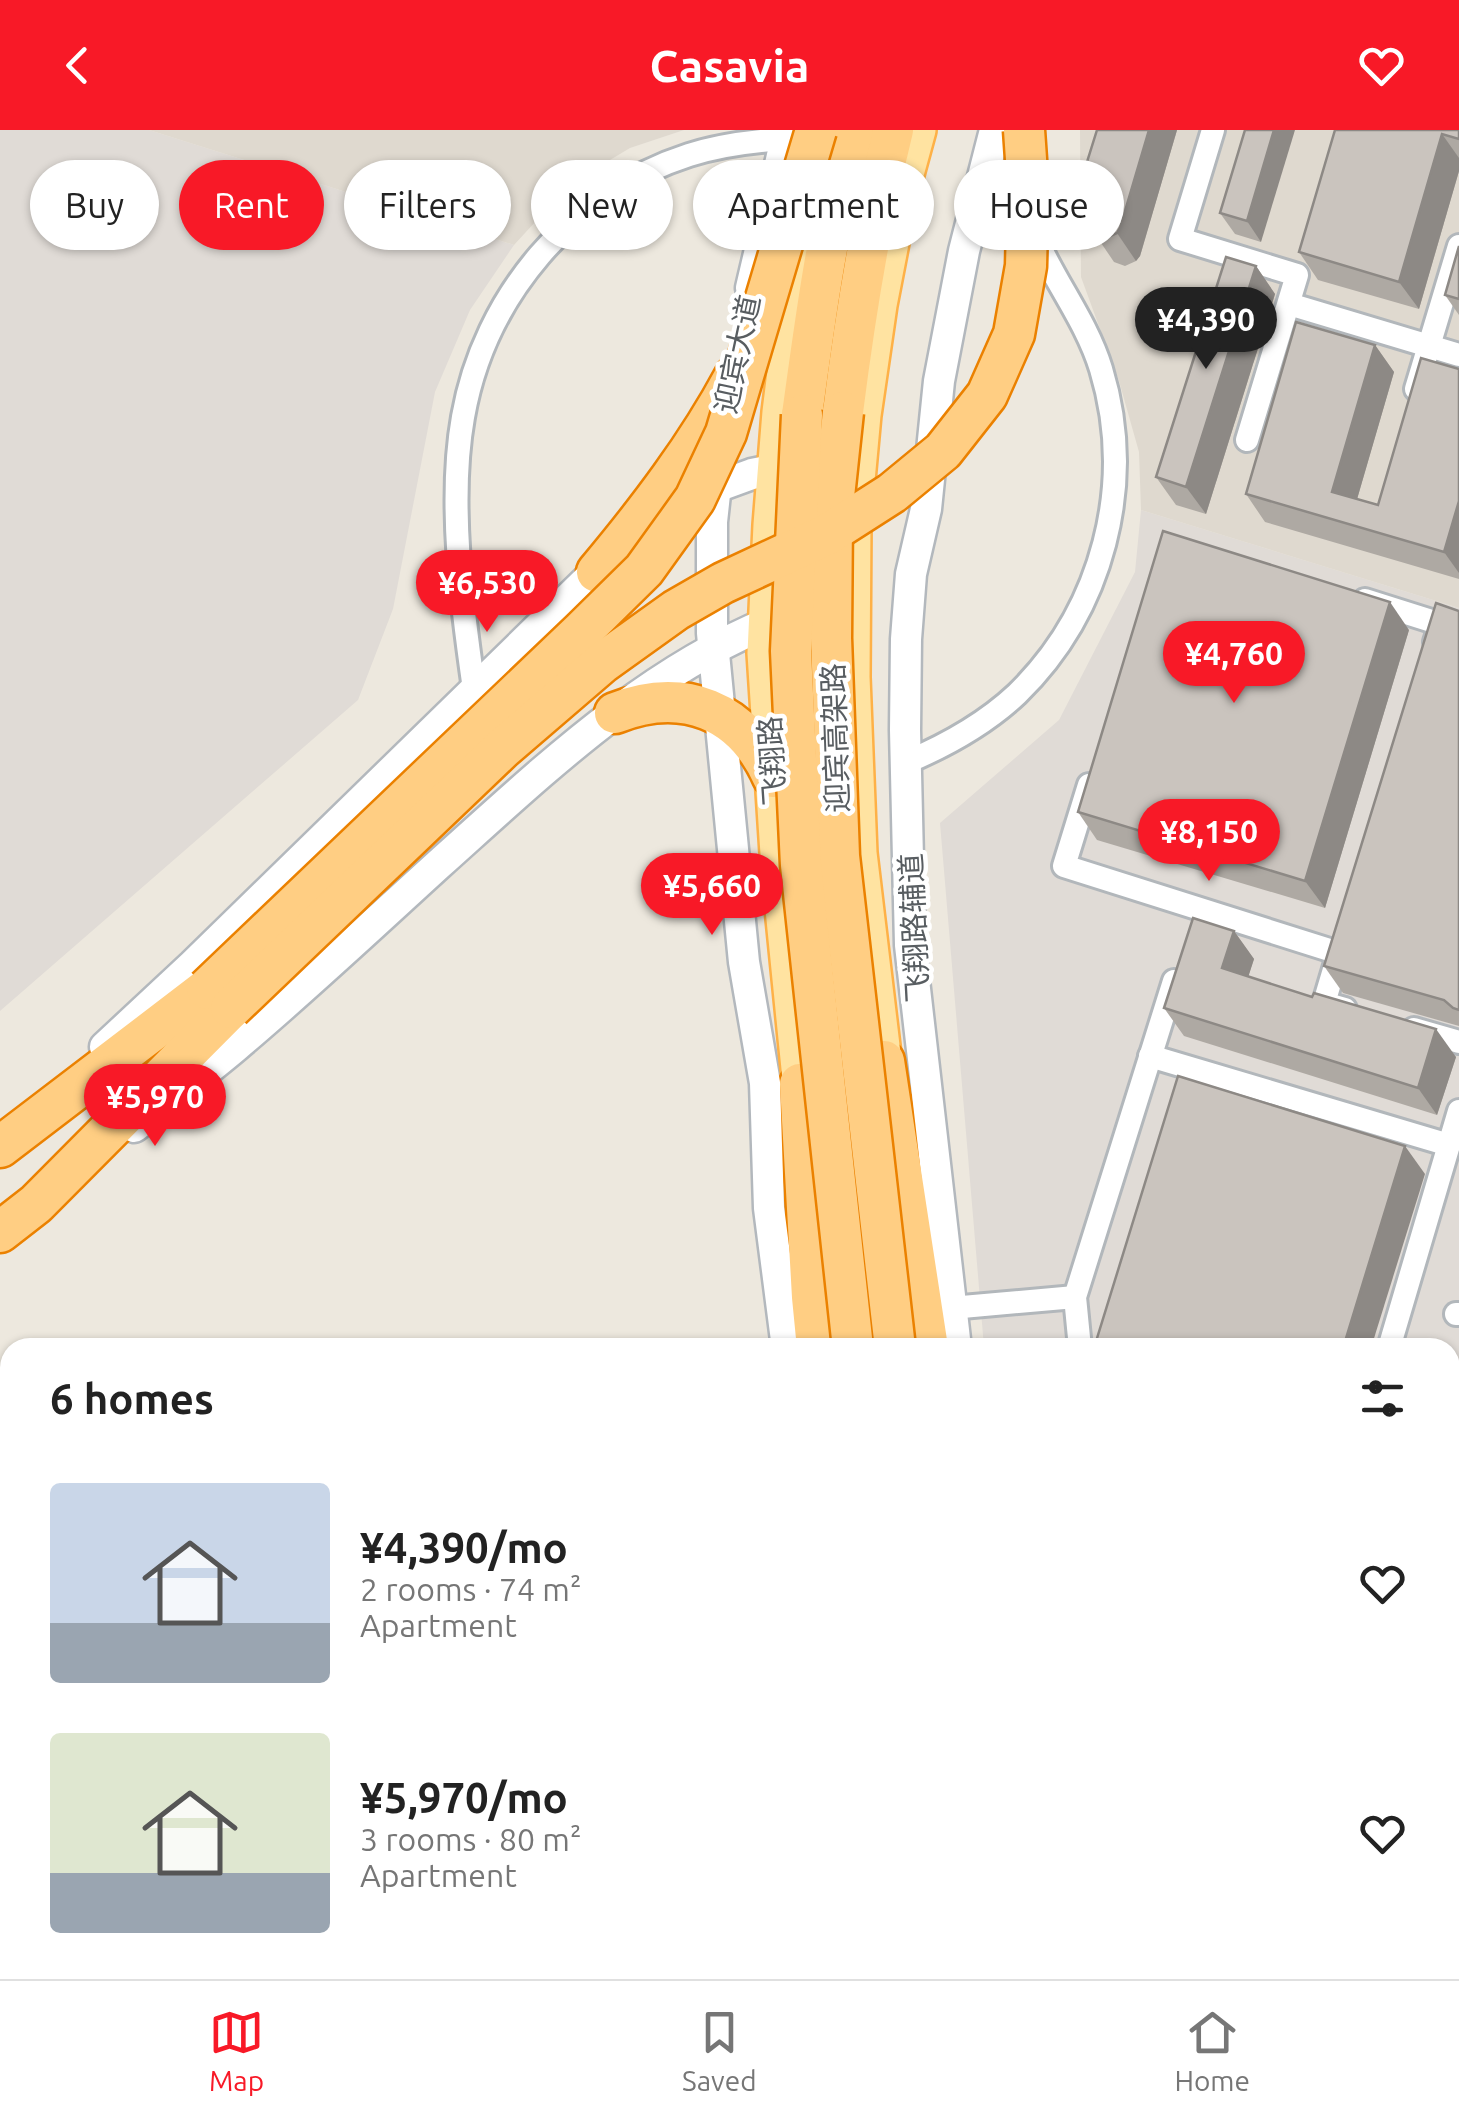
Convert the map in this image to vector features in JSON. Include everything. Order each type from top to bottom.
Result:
[{"type":"highway","name":"迎宾高架路","points":[[853,130],[818,298],[802,415],[791,651],[800,865],[853,1338]]},
{"type":"highway","name":"迎宾高架路","points":[[893,130],[857,303],[843,412],[832,515],[831,638],[839,856],[894,1338]]},
{"type":"highway","points":[[0,1146],[219,998],[602,663],[676,610],[723,583],[828,534],[892,493],[942,450],[987,395],[1014,334],[1026,266],[1028,188],[1024,130]]},
{"type":"highway","points":[[0,1232],[36,1204],[219,998],[644,570],[695,498],[726,432],[796,133]]},
{"type":"highway","points":[[596,572],[671,480],[728,387],[758,332],[791,250]]},
{"type":"highway","points":[[615,713],[652,702],[671,701],[720,715],[754,743],[773,777]]},
{"type":"highway","points":[[884,1061],[926,1338]]},
{"type":"highway","points":[[800,1084],[816,1338]]},
{"type":"main road","name":"迎宾大道","points":[[821,160],[827,130]]},
{"type":"main road","points":[[910,160],[918,130]]},
{"type":"main road","name":"迎宾大道","points":[[780,412],[803,250]]},
{"type":"main road","points":[[890,250],[864,415],[853,524],[852,677],[859,853],[915,1338]]},
{"type":"main road","name":"飞翔路","points":[[780,412],[766,653],[780,869],[829,1338]]},
{"type":"street","points":[[920,160],[936,130]]},
{"type":"street","name":"飞翔路辅道","points":[[955,1338],[910,945],[906,639],[911,574],[926,509],[939,381],[964,251],[995,130]]},
{"type":"street","points":[[906,762],[936,750],[990,716],[1015,696],[1047,660],[1088,591],[1100,561],[1114,497],[1114,432],[1100,368],[1089,337],[1026,216],[1008,130]]},
{"type":"street","points":[[1213,130],[1180,240],[1297,276],[1247,440]]},
{"type":"street","points":[[474,689],[460,572],[458,453],[469,387],[492,325],[549,243],[613,191],[657,167],[688,156],[720,146],[796,133]]},
{"type":"street","name":"迎宾大道","points":[[714,650],[712,522],[728,387],[796,133]]},
{"type":"street","points":[[1408,417],[1459,246]]},
{"type":"street","points":[[1288,304],[1459,356]]},
{"type":"street","points":[[0,1146],[193,965],[643,528],[716,486],[775,468],[859,462]]},
{"type":"street","points":[[36,1204],[236,1046],[524,788],[615,713],[654,684],[714,650],[767,624],[852,594]]},
{"type":"street","points":[[1349,595],[1440,624],[1429,660]]},
{"type":"street","points":[[714,650],[744,962],[765,1083],[769,1208],[786,1338]]},
{"type":"street","points":[[1098,757],[1064,866],[1193,917],[1342,943],[1324,1003],[1459,1042]]},
{"type":"street","points":[[1079,1338],[1075,1297],[1179,964]]},
{"type":"street","points":[[1150,1056],[1449,1145]]},
{"type":"street","points":[[1392,1338],[1459,1111]]},
{"type":"street","points":[[951,1308],[1075,1297]]},
{"type":"shaded area","points":[[0,130],[149,130],[244,160],[179,160],[179,250],[324,250],[324,185],[344,191],[344,250],[511,250],[470,310],[435,392],[393,609],[358,700],[0,1011]]},
{"type":"shaded area","points":[[149,130],[684,130],[630,148],[610,160],[531,160],[531,226],[514,245],[511,160],[344,160],[344,191],[324,185],[324,160],[244,160]]},
{"type":"shaded area","points":[[1080,130],[1459,130],[1459,608],[1141,510],[1139,452],[1119,381],[1081,277],[1081,250],[1124,250],[1124,160],[1080,160]]},
{"type":"shaded area","points":[[1141,510],[1459,608],[1459,1338],[983,1338],[940,823],[1059,720],[1135,572]]},
{"type":"building","points":[[1097,130],[1149,130],[1124,214],[1124,160],[1088,160]]},
{"type":"building","points":[[1245,130],[1274,130],[1247,221],[1220,213]]},
{"type":"building","points":[[1335,130],[1459,130],[1459,139],[1442,134],[1399,282],[1299,252]]},
{"type":"building","points":[[1459,246],[1459,299],[1445,295]]},
{"type":"building","points":[[1226,257],[1256,266],[1186,487],[1156,477]]},
{"type":"building","points":[[1296,322],[1375,345],[1332,492],[1378,505],[1421,358],[1459,369],[1459,501],[1444,552],[1246,494]]},
{"type":"building","points":[[1163,531],[1390,602],[1305,881],[1078,812]]},
{"type":"building","points":[[1436,603],[1459,611],[1459,1010],[1444,1000],[1324,966]]},
{"type":"building","points":[[1193,918],[1234,931],[1222,968],[1312,997],[1314,993],[1436,1029],[1418,1088],[1164,1008]]},
{"type":"building","points":[[1178,1076],[1405,1146],[1346,1338],[1097,1338]]}]
